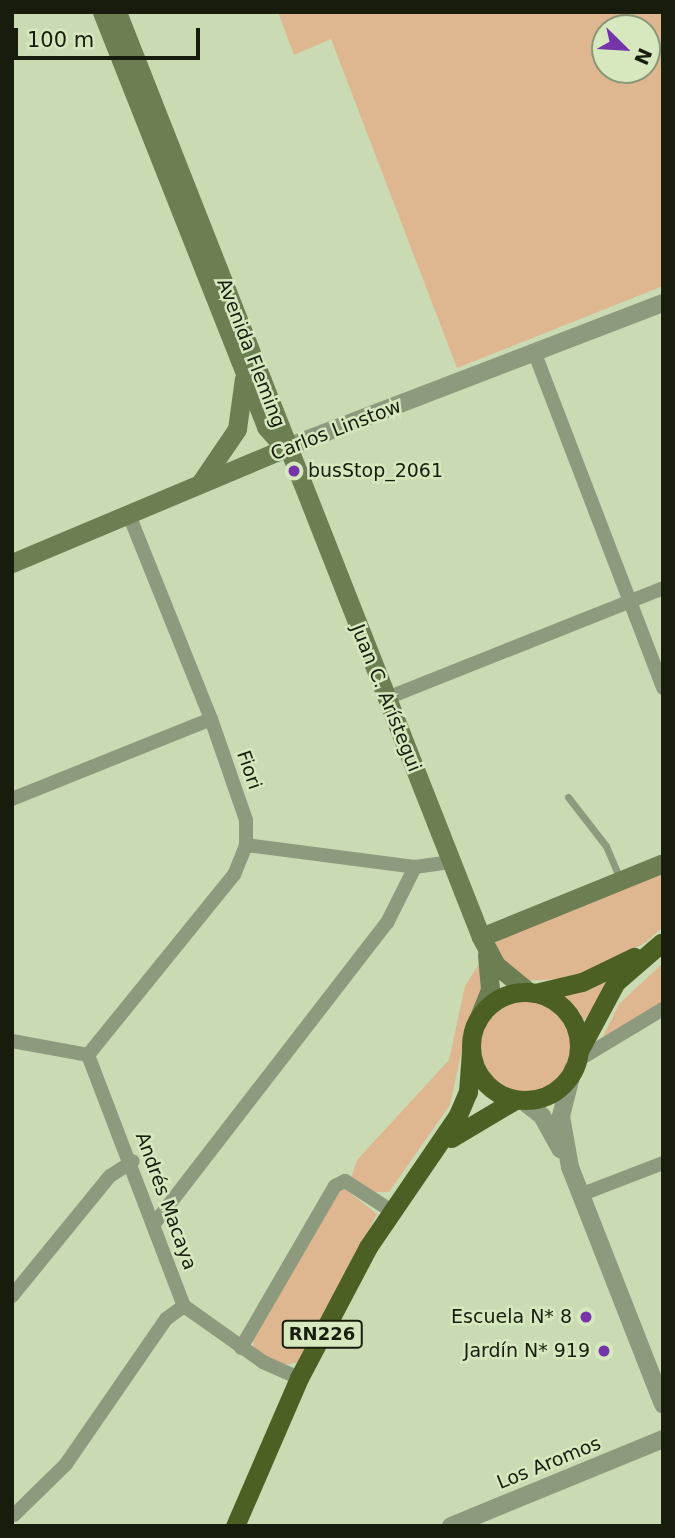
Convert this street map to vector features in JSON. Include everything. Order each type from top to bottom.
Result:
[{"type":"highway","name":"RN226","points":[[235,1526],[299,1378],[390,1210],[432,1155],[468,1092],[471,1052],[477,1022],[497,1000],[582,982],[662,943]]},
{"type":"highway","name":"RN226","points":[[432,1155],[473,1120],[519,1100],[553,1092],[576,1062],[609,992],[662,943]]},
{"type":"highway","points":[[531,993],[568,1015],[576,1062]]},
{"type":"highway","points":[[471,1052],[481,1078],[519,1100]]},
{"type":"main road","name":"Avenida Fleming","points":[[102,12],[266,427],[285,448]]},
{"type":"main road","name":"Avenida Fleming","points":[[117,12],[285,448]]},
{"type":"main road","points":[[195,488],[237,429],[242,363]]},
{"type":"main road","name":"Carlos Linstow","points":[[12,563],[130,517],[285,448]]},
{"type":"main road","name":"Juan C. Arístegui","points":[[285,448],[483,942],[501,971],[531,993]]},
{"type":"main road","points":[[483,942],[663,863]]},
{"type":"main road","name":"Juan C. Arístegui","points":[[477,1022],[490,989],[483,942]]},
{"type":"street","name":"Carlos Linstow","points":[[285,448],[663,303]]},
{"type":"street","points":[[535,354],[663,688]]},
{"type":"street","name":"Fiori","points":[[130,517],[211,719],[246,820],[246,845]]},
{"type":"street","points":[[387,698],[663,588]]},
{"type":"street","points":[[12,799],[211,719]]},
{"type":"street","points":[[12,1041],[88,1055],[226,886],[246,845],[415,867],[452,862]]},
{"type":"street","points":[[154,1224],[387,923],[415,867]]},
{"type":"street","points":[[570,1167],[561,1116],[576,1062],[663,1009]]},
{"type":"street","name":"Andrés Macaya","points":[[88,1055],[133,1161],[184,1306]]},
{"type":"street","points":[[519,1100],[542,1116],[570,1167],[663,1404]]},
{"type":"street","points":[[12,1296],[110,1177],[133,1161]]},
{"type":"street","points":[[580,1195],[663,1163]]},
{"type":"street","points":[[241,1348],[335,1186],[345,1181],[390,1210]]},
{"type":"street","points":[[14,1518],[66,1464],[166,1319],[184,1306],[241,1348],[299,1378]]},
{"type":"street","name":"Los Aromos","points":[[451,1526],[663,1439]]},
{"type":"lane","points":[[568,797],[606,846],[621,880]]},
{"type":"shaded area","points":[[278,12],[663,12],[663,286],[457,368],[331,39],[294,55]]},
{"type":"shaded area","points":[[663,868],[663,927],[645,943],[576,978],[522,981],[508,970],[495,943],[498,937]]},
{"type":"shaded area","points":[[480,962],[486,988],[466,1031],[450,1105],[389,1192],[373,1192],[351,1178],[357,1160],[449,1060],[465,986]]},
{"type":"shaded area","points":[[663,963],[663,1004],[600,1043],[619,1004]]},
{"type":"shaded area","points":[[627,965],[584,1020],[561,997],[562,994]]},
{"type":"shaded area","points":[[525,1000],[543,1003],[558,1013],[568,1028],[571,1046],[568,1064],[558,1079],[543,1089],[525,1092],[507,1089],[492,1079],[482,1064],[479,1046],[482,1028],[492,1013],[507,1003]]},
{"type":"shaded area","points":[[345,1189],[377,1214],[300,1362],[283,1365],[254,1349],[253,1341],[335,1193]]},
{"type":"place","name":"busStop_2061","points":[[294,471]]},
{"type":"place","name":"Escuela N* 8","points":[[586,1317]]},
{"type":"place","name":"Jardín N* 919","points":[[604,1351]]}]
